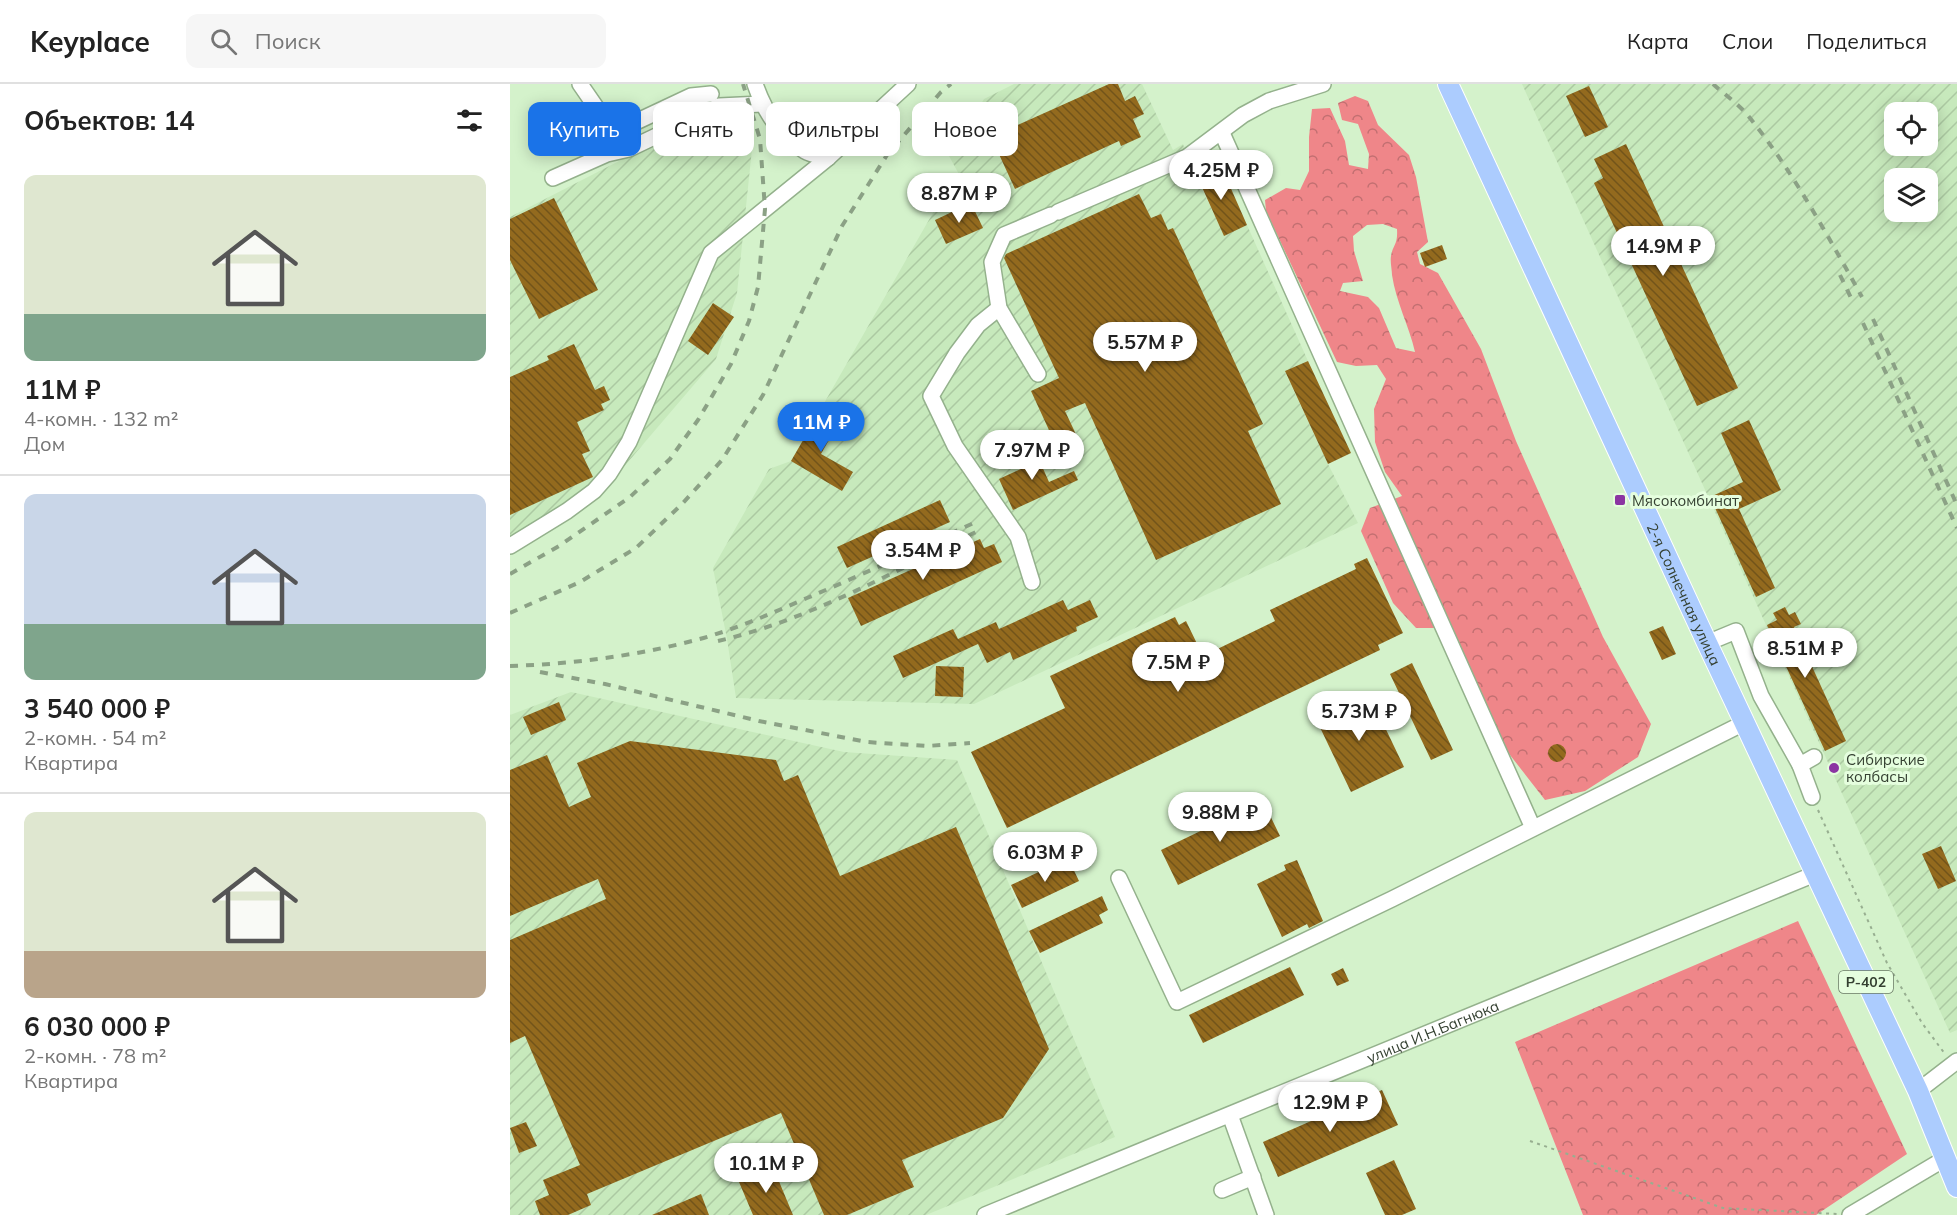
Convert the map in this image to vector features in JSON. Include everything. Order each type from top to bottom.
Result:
[{"type":"main road","name":"2-я Солнечная улица","points":[[1448,84],[1707,643],[1952,1162]]},
{"type":"main road","name":"Р-402","points":[[1952,1162],[1957,1187]]},
{"type":"street","points":[[580,84],[609,126],[623,128],[691,96],[711,95],[762,105]]},
{"type":"street","points":[[755,84],[762,105],[791,140],[806,151],[828,158]]},
{"type":"street","points":[[510,546],[594,491],[609,474],[629,442],[711,253],[828,158],[908,84]]},
{"type":"street","points":[[1038,374],[999,308],[992,261],[1004,236],[1187,157],[1222,133],[1243,115],[1269,101],[1323,84]]},
{"type":"street","points":[[553,178],[606,154],[629,149],[711,95]]},
{"type":"street","points":[[1222,133],[1533,828]]},
{"type":"street","points":[[999,308],[978,325],[957,353],[932,396],[955,446],[1018,537],[1032,582]]},
{"type":"street","points":[[1707,643],[1736,631],[1761,696],[1800,765],[1812,796]]},
{"type":"street","points":[[1119,878],[1177,1002],[1392,899],[1746,722]]},
{"type":"street","points":[[1800,765],[1814,757]]},
{"type":"street","name":"улица И.Н.Багнюка","points":[[985,1215],[1815,874]]},
{"type":"street","points":[[1918,1091],[1955,1063]]},
{"type":"street","points":[[1230,1116],[1266,1215]]},
{"type":"street","points":[[1850,1215],[1952,1162]]},
{"type":"street","points":[[1222,1190],[1252,1177]]},
{"type":"path","points":[[1812,796],[1887,963],[1922,1023],[1955,1063]]},
{"type":"path","points":[[1530,1141],[1723,1208],[1850,1215]]},
{"type":"shaded area","points":[[1014,84],[1142,84],[1173,150],[1183,144],[1224,235],[1247,225],[1308,361],[1285,372],[1358,523],[974,704],[736,698],[713,568],[769,469],[791,461],[938,204],[967,189],[949,156],[1018,156],[1018,102],[982,102]]},
{"type":"shaded area","points":[[1522,84],[1957,84],[1957,1030],[1950,1033]]},
{"type":"shaded area","points":[[653,144],[653,156],[751,156],[737,293],[716,359],[598,497],[510,551],[510,217],[629,156],[641,156],[641,150]]},
{"type":"shaded area","points":[[571,692],[844,752],[957,760],[1115,1137],[926,1215],[510,1215],[510,715]]},
{"type":"green space","points":[[1355,96],[1368,101],[1378,125],[1409,155],[1416,177],[1428,242],[1417,252],[1420,264],[1438,273],[1481,349],[1516,441],[1603,637],[1651,724],[1638,757],[1585,791],[1545,800],[1510,755],[1437,628],[1416,628],[1393,603],[1361,531],[1370,508],[1402,496],[1385,472],[1375,442],[1374,409],[1386,379],[1377,365],[1356,366],[1337,362],[1266,211],[1265,200],[1286,188],[1300,190],[1309,171],[1312,109],[1330,108],[1345,141],[1349,165],[1368,169],[1369,154],[1358,124],[1342,120],[1338,103]],"holes":[[[1383,224],[1397,229],[1397,238],[1391,256],[1392,275],[1396,295],[1415,352],[1396,348],[1379,308],[1368,297],[1340,291],[1343,283],[1363,281],[1354,251],[1353,236],[1367,225]]]},
{"type":"green space","points":[[1798,921],[1907,1154],[1816,1215],[1583,1215],[1515,1042]]},
{"type":"building","points":[[1109,84],[1118,84],[1125,101],[1135,96],[1144,114],[1133,119],[1141,137],[1121,146],[1119,141],[1015,189],[1000,156],[1018,156],[1018,125]]},
{"type":"building","points":[[1589,86],[1608,127],[1585,137],[1566,96]]},
{"type":"building","points":[[1626,144],[1738,388],[1697,406],[1594,183],[1603,178],[1594,159]]},
{"type":"building","points":[[1200,160],[1210,182],[1225,175],[1247,225],[1224,236],[1192,165]]},
{"type":"building","points":[[1139,194],[1151,218],[1161,214],[1168,230],[1173,228],[1263,424],[1248,431],[1281,504],[1156,560],[1085,403],[1065,411],[1081,445],[1060,454],[1031,391],[1059,378],[1004,258],[1006,254]]},
{"type":"building","points":[[554,198],[598,290],[539,319],[510,260],[510,219]]},
{"type":"building","points":[[971,203],[983,228],[946,244],[935,220]]},
{"type":"building","points":[[1442,245],[1447,259],[1425,267],[1420,253]]},
{"type":"building","points":[[713,303],[734,317],[708,355],[688,341]]},
{"type":"building","points":[[574,344],[595,390],[604,386],[610,400],[601,404],[604,410],[577,422],[590,451],[582,454],[593,477],[510,515],[510,377],[549,360],[547,356]]},
{"type":"building","points":[[1308,361],[1351,453],[1328,464],[1285,371]]},
{"type":"building","points":[[820,411],[839,422],[821,454],[853,472],[842,491],[791,461]]},
{"type":"building","points":[[1749,420],[1781,490],[1739,509],[1775,588],[1756,597],[1710,497],[1743,482],[1721,433]]},
{"type":"building","points":[[1033,446],[1049,482],[1074,471],[1078,480],[1013,510],[999,479],[1025,467],[1019,453]]},
{"type":"building","points":[[940,500],[950,522],[847,568],[837,547]]},
{"type":"building","points":[[980,539],[984,548],[994,544],[1002,562],[861,626],[848,598]]},
{"type":"building","points":[[1367,558],[1403,633],[1378,645],[1380,650],[1007,828],[971,752],[1065,708],[1050,676],[1175,617],[1179,625],[1186,621],[1203,656],[1275,621],[1270,610],[1356,569],[1354,564]]},
{"type":"building","points":[[1063,600],[1068,610],[1090,600],[1098,617],[1076,627],[1077,631],[1013,660],[1010,652],[987,663],[978,644],[903,678],[893,656],[953,629],[958,639],[996,622],[999,629]]},
{"type":"building","points":[[1785,607],[1789,615],[1795,612],[1801,624],[1794,627],[1846,741],[1825,751],[1767,625],[1777,620],[1773,613]]},
{"type":"building","points":[[1663,626],[1676,654],[1662,660],[1649,632]]},
{"type":"building","points":[[1412,663],[1453,750],[1431,760],[1390,674]]},
{"type":"building","points":[[936,666],[964,667],[963,697],[935,696]]},
{"type":"building","points":[[1368,692],[1404,767],[1351,792],[1315,717]]},
{"type":"building","points":[[559,702],[566,720],[531,735],[523,717]]},
{"type":"building","points":[[630,741],[776,760],[784,781],[798,775],[840,876],[956,827],[1049,1049],[1003,1118],[902,1160],[914,1187],[847,1215],[824,1215],[781,1113],[587,1194],[591,1205],[568,1215],[540,1215],[535,1201],[549,1195],[543,1180],[580,1165],[525,1036],[510,1043],[510,940],[606,899],[598,879],[510,916],[510,770],[547,755],[569,807],[591,797],[577,763]]},
{"type":"building","points":[[1557,744],[1563,747],[1566,753],[1563,759],[1557,762],[1551,759],[1548,753],[1551,747]]},
{"type":"building","points":[[1263,801],[1280,836],[1178,885],[1161,850]]},
{"type":"building","points":[[1941,846],[1956,881],[1938,889],[1922,854]]},
{"type":"building","points":[[1068,858],[1079,881],[1022,908],[1011,885]]},
{"type":"building","points":[[1297,860],[1323,921],[1309,928],[1307,924],[1282,937],[1257,884],[1286,870],[1284,865]]},
{"type":"building","points":[[1102,896],[1108,910],[1099,915],[1103,923],[1040,953],[1029,931]]},
{"type":"building","points":[[1290,967],[1304,995],[1203,1043],[1189,1015]]},
{"type":"building","points":[[1343,968],[1349,981],[1337,986],[1331,974]]},
{"type":"building","points":[[1382,1090],[1398,1125],[1278,1177],[1263,1142]]},
{"type":"building","points":[[526,1122],[537,1146],[519,1153],[510,1128]]},
{"type":"building","points":[[1394,1160],[1416,1209],[1402,1215],[1385,1215],[1366,1173]]},
{"type":"building","points":[[773,1167],[793,1215],[753,1215],[739,1182]]},
{"type":"building","points":[[701,1194],[709,1215],[652,1215]]},
{"type":"railway","points":[[510,574],[559,546],[630,497],[670,459],[698,420],[731,364],[749,321],[758,287],[765,209],[760,139],[743,84]]},
{"type":"railway","points":[[510,613],[580,582],[636,548],[682,504],[722,460],[763,395],[842,226],[887,155],[941,92],[951,84]]},
{"type":"railway","points":[[1713,84],[1746,113],[1766,138],[1809,205],[1862,297]]},
{"type":"railway","points":[[1840,275],[1853,302]]},
{"type":"railway","points":[[1873,319],[1957,505]]},
{"type":"railway","points":[[1863,323],[1957,528]]},
{"type":"railway","points":[[510,666],[604,658],[650,651],[710,636],[779,610],[978,521]]},
{"type":"railway","points":[[718,641],[752,632],[817,608],[976,532]]},
{"type":"railway","points":[[540,672],[605,684],[759,721],[867,742],[927,746],[970,743]]},
{"type":"place","name":"Мясокомбинат","points":[[1620,500]]},
{"type":"place","name":"Сибирские колбасы","points":[[1834,768]]}]
